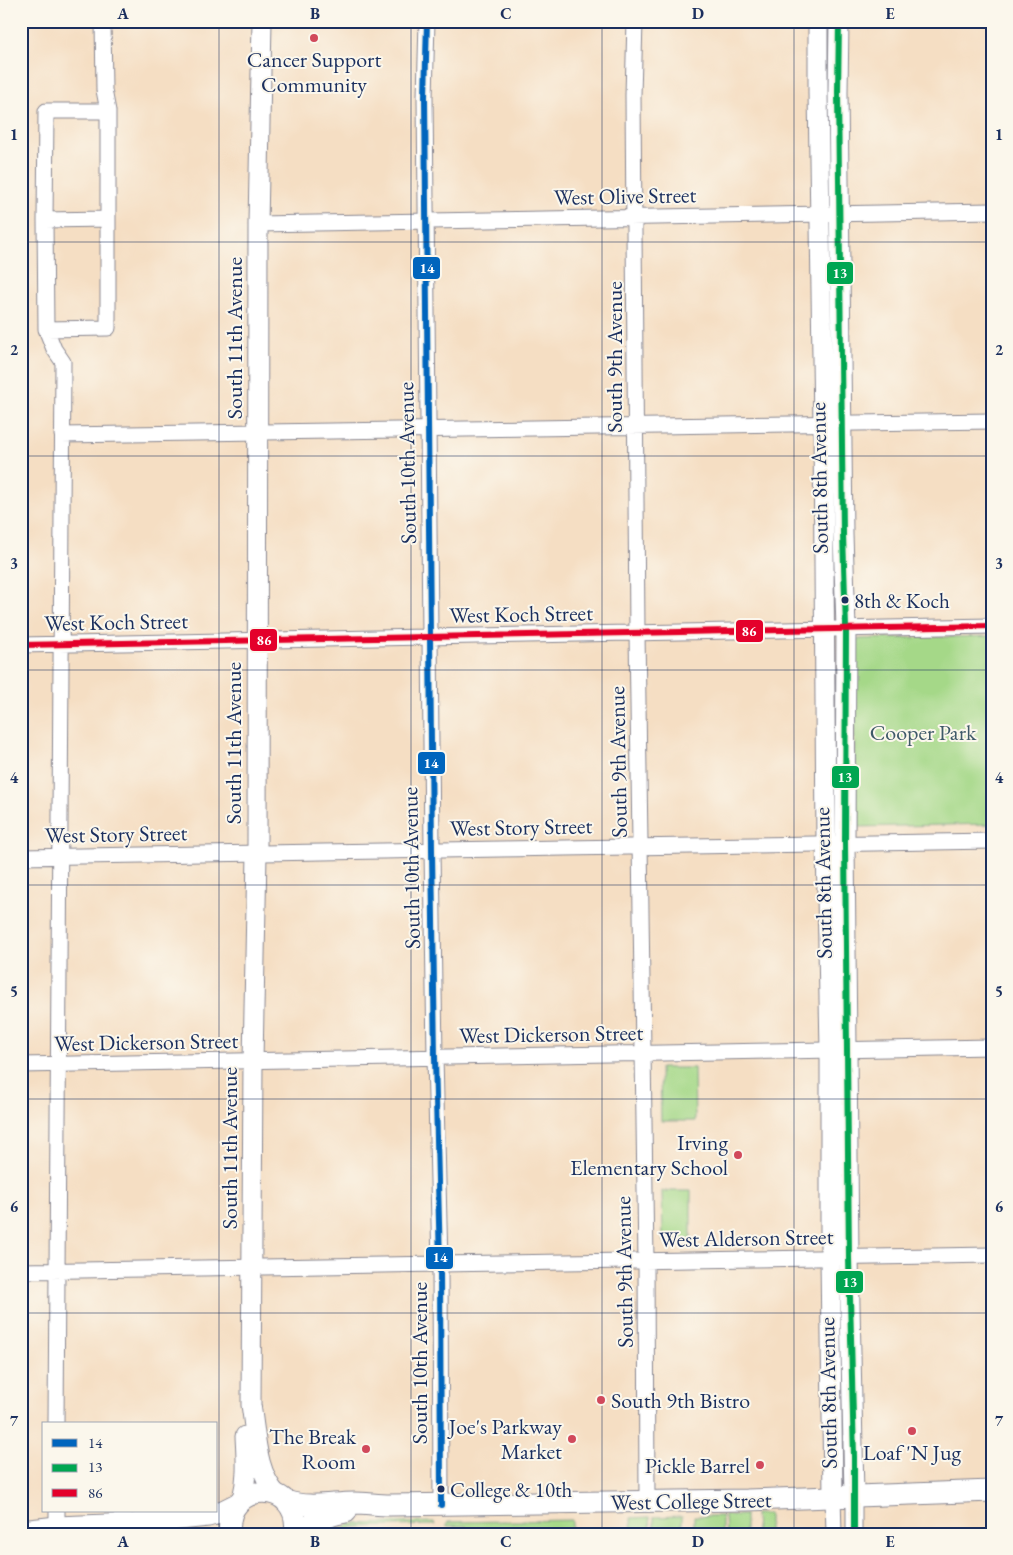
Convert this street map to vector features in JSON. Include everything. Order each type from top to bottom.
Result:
[{"type":"main road","name":"West College Street","points":[[239,1501],[254,1493],[266,1492],[298,1506],[354,1503],[441,1505],[747,1500],[992,1492]]},
{"type":"main road","points":[[282,1498],[293,1511],[296,1522],[295,1534]]},
{"type":"main road","points":[[132,1524],[208,1516],[219,1513],[239,1501]]},
{"type":"main road","points":[[230,1534],[229,1523],[239,1501]]},
{"type":"main road","name":"West College Street","points":[[300,1534],[331,1514],[390,1505]]},
{"type":"main road","points":[[21,1531],[57,1519],[204,1529],[224,1534]]},
{"type":"street","points":[[46,329],[108,328],[108,111],[104,90],[103,21]]},
{"type":"street","name":"South 11th Avenue","points":[[262,21],[258,224],[257,853],[253,1061],[251,1405],[260,1458],[266,1479],[271,1488],[282,1498]]},
{"type":"street","name":"South 10th Avenue","points":[[427,21],[425,97],[426,220],[432,850],[440,1264],[441,1505]]},
{"type":"street","name":"South 9th Avenue","points":[[634,21],[637,633],[646,1261],[647,1502]]},
{"type":"street","name":"South 8th Avenue","points":[[818,21],[820,214],[846,628],[845,843],[830,1258],[844,1496],[854,1534]]},
{"type":"street","name":"South 8th Avenue","points":[[834,1534],[854,1457],[849,1258],[839,1050],[826,843],[825,629],[840,213],[840,21]]},
{"type":"street","points":[[56,1422],[63,362],[54,349],[46,329],[46,111],[108,111]]},
{"type":"street","name":"West Olive Street","points":[[258,224],[992,211]]},
{"type":"street","points":[[45,220],[107,219]]},
{"type":"street","points":[[62,435],[992,422]]},
{"type":"street","name":"West Koch Street","points":[[21,645],[992,626]]},
{"type":"street","name":"West Story Street","points":[[21,857],[992,841]]},
{"type":"street","name":"West Dickerson Street","points":[[21,1065],[992,1047]]},
{"type":"street","name":"West Alderson Street","points":[[21,1271],[992,1255]]},
{"type":"street","name":"South 11th Avenue","points":[[239,1501],[246,1483],[245,1427],[251,1405]]},
{"type":"green space","name":"Cooper Park","points":[[992,636],[992,824],[855,827],[854,639]]},
{"type":"green space","points":[[660,1068],[694,1068],[695,1121],[661,1121]]},
{"type":"green space","points":[[662,1191],[691,1191],[691,1240],[663,1241]]},
{"type":"green space","points":[[755,1514],[769,1514],[769,1534],[756,1534]]},
{"type":"green space","points":[[725,1515],[745,1515],[745,1534],[726,1534]]},
{"type":"green space","points":[[682,1516],[682,1534],[654,1534],[654,1517]]},
{"type":"green space","points":[[694,1516],[722,1516],[722,1534],[694,1534]]},
{"type":"green space","points":[[650,1517],[651,1534],[632,1534],[631,1518]]},
{"type":"green space","points":[[572,1520],[572,1534],[467,1534],[466,1526],[446,1526],[448,1522]]},
{"type":"green space","points":[[434,1522],[435,1525],[352,1527],[346,1534],[330,1534],[351,1524]]},
{"type":"transit line","name":"14","points":[[427,21],[425,97],[432,850],[440,1264],[441,1505]]},
{"type":"transit line","name":"13","points":[[839,21],[838,92],[843,534],[846,628],[845,843],[849,1258],[854,1534]]},
{"type":"transit line","name":"86","points":[[21,645],[992,626]]},
{"type":"place","name":"Cancer Support Community","points":[[314,38]]},
{"type":"place","name":"8th & Koch","points":[[845,600]]},
{"type":"place","name":"Irving Elementary School","points":[[738,1155]]},
{"type":"place","name":"South 9th Bistro","points":[[601,1400]]},
{"type":"place","name":"Loaf 'N Jug","points":[[912,1431]]},
{"type":"place","name":"Joe's Parkway Market","points":[[572,1439]]},
{"type":"place","name":"The Break Room","points":[[366,1449]]},
{"type":"place","name":"Pickle Barrel","points":[[760,1465]]},
{"type":"place","name":"College & 10th","points":[[441,1489]]}]
